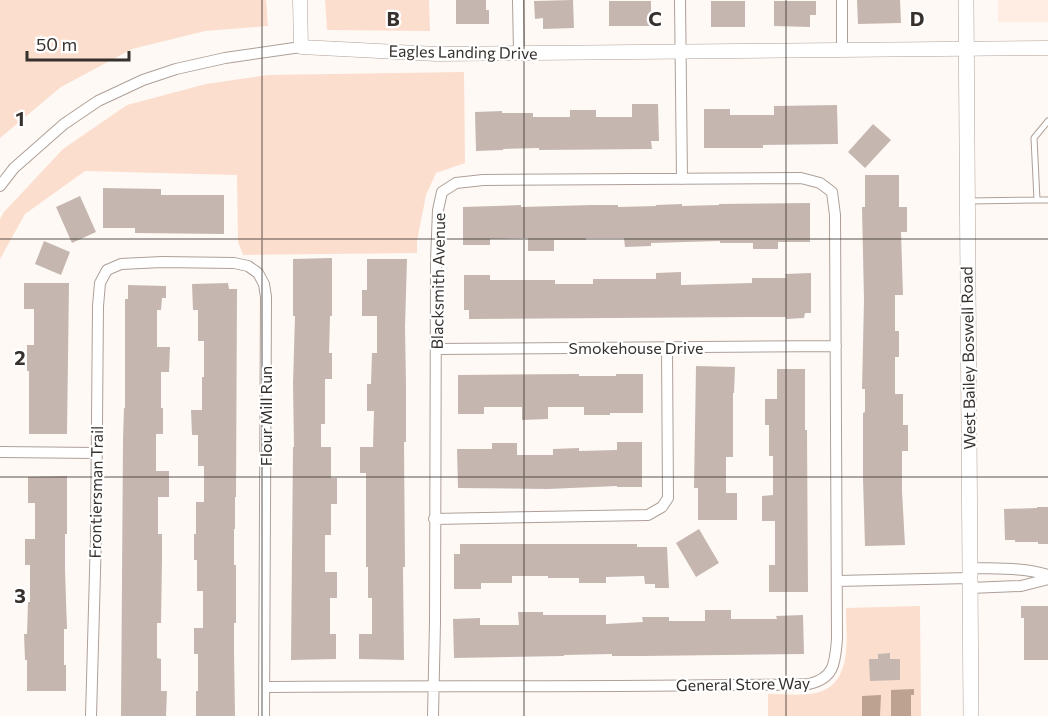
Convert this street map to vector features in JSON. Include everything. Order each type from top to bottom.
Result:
[{"type":"main road","name":"West Bailey Boswell Road","points":[[966,0],[971,716]]},
{"type":"street","points":[[300,0],[301,46]]},
{"type":"street","points":[[518,0],[519,53]]},
{"type":"street","points":[[680,0],[682,179]]},
{"type":"street","points":[[842,0],[842,50]]},
{"type":"street","name":"Eagles Landing Drive","points":[[0,186],[14,168],[64,124],[98,101],[143,80],[176,69],[225,58],[301,46],[437,54],[1048,48]]},
{"type":"street","name":"Blacksmith Avenue","points":[[433,716],[436,261],[438,210],[442,192],[456,183],[483,180],[801,178],[820,183]]},
{"type":"street","name":"General Store Way","points":[[264,687],[720,686],[810,684],[822,681],[830,672],[835,660],[837,581],[835,215],[832,192],[820,183]]},
{"type":"street","name":"Flour Mill Run","points":[[107,270],[121,264],[234,263],[248,266],[258,273],[264,284],[266,309],[264,716]]},
{"type":"street","name":"Frontiersman Trail","points":[[91,716],[96,536],[98,306],[100,283],[107,270]]},
{"type":"street","name":"Smokehouse Drive","points":[[436,349],[836,346]]},
{"type":"street","points":[[434,519],[648,515],[662,507],[668,498],[667,348]]},
{"type":"street","points":[[0,452],[96,453]]},
{"type":"street","points":[[970,578],[1018,568],[1032,570],[1048,577]]},
{"type":"street","points":[[837,581],[970,578],[1021,586],[1048,577]]},
{"type":"lane","points":[[1037,200],[1034,138],[1048,121]]},
{"type":"lane","points":[[966,201],[1048,200]]},
{"type":"shaded area","points":[[0,0],[266,0],[268,26],[205,31],[132,49],[61,87],[0,138]]},
{"type":"shaded area","points":[[325,0],[429,0],[430,31],[327,30]]},
{"type":"shaded area","points":[[998,0],[1048,0],[1048,22],[998,22]]},
{"type":"shaded area","points":[[464,72],[465,163],[436,173],[426,195],[417,241],[417,253],[243,255],[238,242],[237,175],[85,171],[25,214],[0,259],[0,219],[4,212],[63,149],[127,105],[206,84],[268,75]]},
{"type":"shaded area","points":[[920,606],[921,716],[768,716],[768,694],[816,693],[828,688],[837,680],[842,670],[847,645],[846,608]]},
{"type":"shaded area","points":[[914,689],[914,695],[911,695],[911,716],[891,716],[891,690]]},
{"type":"shaded area","points":[[881,695],[880,716],[862,716],[862,696]]},
{"type":"building","points":[[456,0],[486,0],[489,24],[456,24]]},
{"type":"building","points":[[573,0],[574,28],[543,29],[543,18],[535,19],[534,1]]},
{"type":"building","points":[[857,0],[900,0],[901,23],[858,24]]},
{"type":"building","points":[[609,1],[651,1],[651,26],[609,26]]},
{"type":"building","points":[[711,1],[745,1],[745,27],[711,27]]},
{"type":"building","points":[[774,1],[816,1],[816,15],[810,15],[810,27],[774,26]]},
{"type":"building","points":[[632,104],[658,104],[659,141],[651,141],[652,149],[539,150],[539,148],[476,151],[475,112],[502,111],[502,113],[533,113],[533,117],[570,117],[570,110],[596,110],[596,117],[632,117]]},
{"type":"building","points":[[837,105],[838,144],[704,148],[704,109],[730,109],[730,115],[774,115],[774,106]]},
{"type":"building","points":[[873,124],[891,140],[865,168],[848,152]]},
{"type":"building","points":[[865,175],[899,175],[899,207],[907,207],[907,232],[901,232],[903,295],[895,295],[895,331],[899,331],[899,357],[895,357],[895,394],[903,394],[903,425],[908,425],[908,451],[902,451],[905,545],[865,546],[862,207],[865,207]]},
{"type":"building","points":[[103,188],[161,189],[161,195],[224,195],[224,234],[135,233],[135,228],[103,228]]},
{"type":"building","points":[[80,196],[96,232],[72,243],[56,207]]},
{"type":"building","points":[[810,203],[810,242],[778,242],[778,249],[753,249],[753,243],[720,243],[720,241],[651,243],[651,246],[625,247],[624,238],[554,240],[554,251],[528,251],[528,238],[490,239],[490,245],[463,245],[463,207]]},
{"type":"building","points":[[44,241],[70,252],[61,275],[35,264]]},
{"type":"building","points":[[332,258],[332,316],[330,316],[329,353],[332,353],[332,379],[325,379],[325,424],[321,424],[321,447],[331,447],[331,478],[337,478],[337,504],[331,504],[331,535],[325,535],[325,572],[337,572],[337,598],[330,598],[330,634],[336,634],[336,659],[291,660],[295,316],[293,316],[293,259]]},
{"type":"building","points":[[367,259],[407,259],[404,660],[359,659],[359,634],[372,634],[372,598],[368,598],[368,567],[366,567],[366,473],[360,473],[360,447],[373,447],[374,411],[367,411],[367,384],[371,384],[372,353],[377,353],[377,316],[362,316],[362,290],[367,290]]},
{"type":"building","points":[[681,272],[681,285],[752,283],[752,278],[786,278],[785,274],[811,273],[811,313],[805,313],[804,318],[786,319],[786,317],[752,317],[469,319],[469,310],[464,310],[464,275],[490,275],[490,280],[555,280],[555,284],[593,284],[593,279],[656,279],[656,273]]},
{"type":"building","points":[[24,283],[69,283],[67,434],[29,434],[27,345],[34,345],[34,309],[24,309]]},
{"type":"building","points":[[228,283],[229,289],[237,289],[234,529],[234,565],[236,565],[235,716],[196,716],[198,654],[194,654],[194,628],[203,628],[203,591],[197,591],[194,534],[196,534],[196,502],[204,502],[204,466],[198,466],[198,435],[192,435],[191,410],[202,410],[204,341],[198,341],[198,310],[193,310],[192,284]]},
{"type":"building","points":[[128,285],[166,286],[166,298],[162,298],[161,310],[157,310],[157,347],[170,347],[169,372],[161,372],[163,434],[156,434],[156,471],[169,471],[169,497],[158,497],[158,534],[162,534],[162,560],[161,623],[157,623],[157,658],[161,659],[161,691],[167,691],[166,716],[121,716],[125,299],[128,299]]},
{"type":"building","points":[[696,366],[735,367],[733,457],[726,457],[726,493],[737,493],[737,520],[698,520],[698,488],[694,488]]},
{"type":"building","points":[[777,369],[805,369],[808,592],[769,592],[769,565],[775,565],[775,521],[762,521],[762,496],[773,495],[773,456],[769,456],[769,425],[765,425],[765,399],[777,399]]},
{"type":"building","points":[[579,374],[579,376],[616,376],[616,374],[643,374],[643,413],[584,415],[584,407],[548,407],[548,419],[522,420],[522,407],[484,407],[484,414],[458,414],[458,375]]},
{"type":"building","points":[[617,442],[642,442],[642,487],[458,488],[457,449],[492,449],[492,443],[517,443],[517,455],[553,455],[553,449],[617,450]]},
{"type":"building","points":[[67,476],[65,570],[67,629],[64,629],[66,691],[27,691],[24,634],[27,634],[28,602],[30,602],[30,565],[25,565],[25,539],[35,539],[35,503],[28,503],[28,477]]},
{"type":"building","points":[[1048,507],[1048,544],[1005,540],[1004,509]]},
{"type":"building","points":[[699,529],[719,563],[696,577],[676,543]]},
{"type":"building","points":[[460,544],[637,544],[637,547],[667,547],[669,588],[655,588],[655,584],[645,584],[644,576],[606,577],[606,583],[579,583],[579,578],[512,576],[512,583],[481,583],[481,589],[454,589],[454,554],[460,554]]},
{"type":"building","points":[[1021,606],[1048,606],[1048,660],[1024,660],[1024,618],[1021,618]]},
{"type":"building","points":[[705,610],[731,610],[731,619],[777,619],[776,616],[803,615],[804,654],[612,656],[612,654],[454,658],[453,619],[480,618],[480,625],[519,625],[518,612],[543,612],[543,615],[606,615],[606,624],[643,622],[642,617],[669,617],[669,621],[705,621]]},
{"type":"building","points":[[890,653],[890,659],[900,659],[900,680],[870,681],[869,659],[878,659],[878,654]]}]
